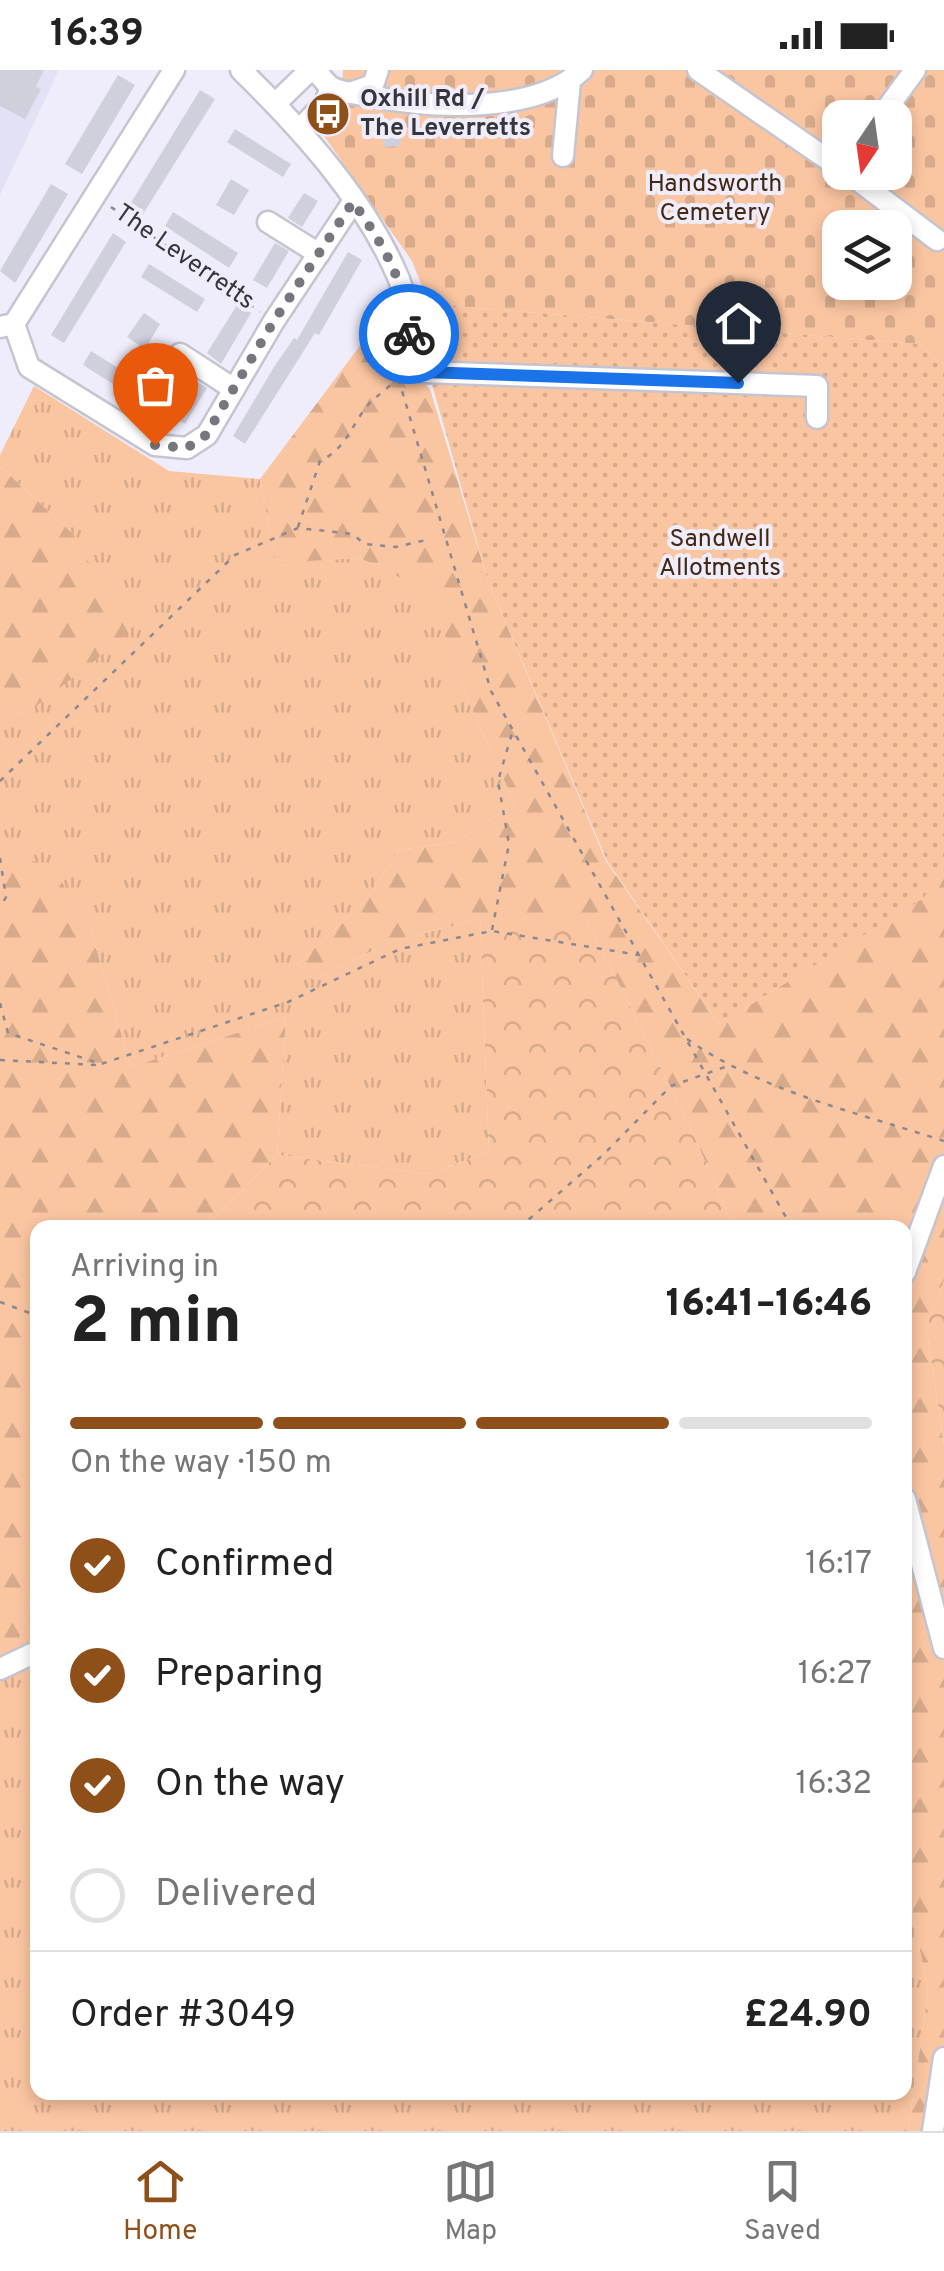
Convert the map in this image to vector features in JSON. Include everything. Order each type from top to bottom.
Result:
[{"type":"street","name":"The Leverretts","points":[[174,70],[7,326],[29,366],[166,449],[199,442],[353,202]]},
{"type":"street","points":[[241,70],[300,130],[382,243],[406,296],[411,354],[423,372],[817,386],[817,418]]},
{"type":"street","points":[[276,104],[313,70],[331,87],[445,106],[534,96],[576,76]]},
{"type":"street","points":[[353,92],[373,85],[378,70]]},
{"type":"street","points":[[698,70],[822,156]]},
{"type":"street","points":[[894,100],[916,70]]},
{"type":"street","points":[[564,156],[576,76]]},
{"type":"street","points":[[300,130],[325,103],[331,87]]},
{"type":"street","points":[[870,190],[942,244]]},
{"type":"street","points":[[268,222],[319,254]]},
{"type":"street","points":[[180,354],[234,388]]},
{"type":"street","points":[[912,1253],[944,1166]]},
{"type":"street","points":[[912,1526],[944,1648]]},
{"type":"street","points":[[0,1669],[30,1655]]},
{"type":"street","points":[[932,2131],[944,2058]]},
{"type":"path","name":"The Leverretts","points":[[93,194],[274,321]]},
{"type":"path","points":[[298,528],[320,461],[339,452],[370,401],[384,396],[411,354]]},
{"type":"path","points":[[397,374],[492,691],[788,1220]]},
{"type":"path","points":[[0,781],[235,555],[298,528],[353,534],[364,544],[396,547],[426,540]]},
{"type":"path","points":[[492,931],[509,844],[498,781],[513,730]]},
{"type":"path","points":[[0,858],[6,898],[0,908]]},
{"type":"path","points":[[0,1060],[101,1064],[288,1002],[400,949],[492,931],[639,955]]},
{"type":"path","points":[[0,1003],[8,1034],[101,1064]]},
{"type":"path","points":[[686,1038],[727,1067],[944,1141]]},
{"type":"path","points":[[528,1220],[604,1154],[671,1086],[727,1067]]},
{"type":"path","points":[[0,1302],[30,1313]]},
{"type":"shaded area","points":[[0,70],[59,70],[0,195]]},
{"type":"green space","name":"Handsworth Cemetery","points":[[343,70],[944,70],[944,365],[918,344],[429,304],[412,261],[317,126],[340,106]]},
{"type":"green space","points":[[392,303],[393,352],[430,389],[488,581],[606,861],[719,1024],[923,898],[944,860],[944,1281],[926,1326],[944,1445],[944,2131],[908,2131],[928,1992],[912,1909],[912,1220],[730,1220],[689,1124],[586,919],[480,919],[392,941],[314,980],[297,964],[365,901],[399,850],[455,842],[515,804],[465,694],[430,592],[360,558],[276,563],[260,479]]},
{"type":"green space","name":"Sandwell Allotments","points":[[429,304],[918,344],[944,365],[944,860],[924,898],[719,1024],[607,861],[488,581],[423,353]]},
{"type":"green space","points":[[34,386],[169,471],[260,479],[276,562],[360,558],[430,591],[465,694],[515,804],[455,842],[399,850],[365,901],[297,964],[314,980],[392,941],[480,919],[489,1152],[428,1174],[277,1155],[286,1017],[131,1067],[91,931],[52,867],[0,853],[0,719],[35,707],[73,534],[0,466],[0,455]]},
{"type":"green space","points":[[0,466],[73,534],[129,634],[35,707],[0,719]]},
{"type":"green space","points":[[0,853],[52,866],[91,931],[131,1067],[286,1017],[277,1155],[213,1220],[30,1220],[30,1598],[22,1632],[0,1651]]},
{"type":"green space","points":[[480,919],[586,919],[689,1124],[730,1220],[213,1220],[277,1155],[428,1174],[489,1152]]},
{"type":"green space","points":[[944,1281],[944,1444],[926,1326]]},
{"type":"green space","points":[[30,1598],[30,2100],[912,2100],[912,1909],[928,1992],[908,2131],[0,2131],[0,1651],[22,1631]]},
{"type":"building","points":[[0,70],[44,70],[36,86],[41,89],[25,119],[0,106]]},
{"type":"building","points":[[118,75],[135,85],[82,174],[65,164]]},
{"type":"building","points":[[200,90],[215,99],[143,214],[129,206]]},
{"type":"building","points":[[399,120],[401,146],[384,147],[382,121]]},
{"type":"building","points":[[235,129],[291,164],[283,177],[227,142]]},
{"type":"building","points":[[231,179],[249,190],[234,215],[216,205]]},
{"type":"building","points":[[51,184],[68,194],[15,283],[0,271]]},
{"type":"building","points":[[304,193],[318,201],[302,227],[288,218]]},
{"type":"building","points":[[173,212],[238,253],[229,268],[165,226]]},
{"type":"building","points":[[113,233],[126,242],[64,343],[51,335]]},
{"type":"building","points":[[275,243],[289,251],[267,288],[253,280]]},
{"type":"building","points":[[348,252],[362,260],[319,335],[315,333],[245,444],[233,436],[274,367],[294,338],[297,340]]},
{"type":"building","points":[[149,264],[205,299],[197,312],[141,277]]},
{"type":"building","points":[[237,305],[251,313],[221,364],[207,353]]},
{"type":"building","points":[[144,313],[160,324],[145,349],[127,337]]},
{"type":"building","points":[[91,351],[157,392],[148,406],[83,365]]},
{"type":"building","points":[[193,379],[207,388],[185,424],[171,416]]},
{"type":"way so far","points":[[155,445],[176,450],[187,448],[206,435],[274,321],[353,202],[382,243],[406,296],[409,334]]},
{"type":"place","name":"Oxhill Rd / The Leverretts","points":[[328,114]]},
{"type":"route","points":[[409,334],[411,354],[423,372],[738,383]]}]
